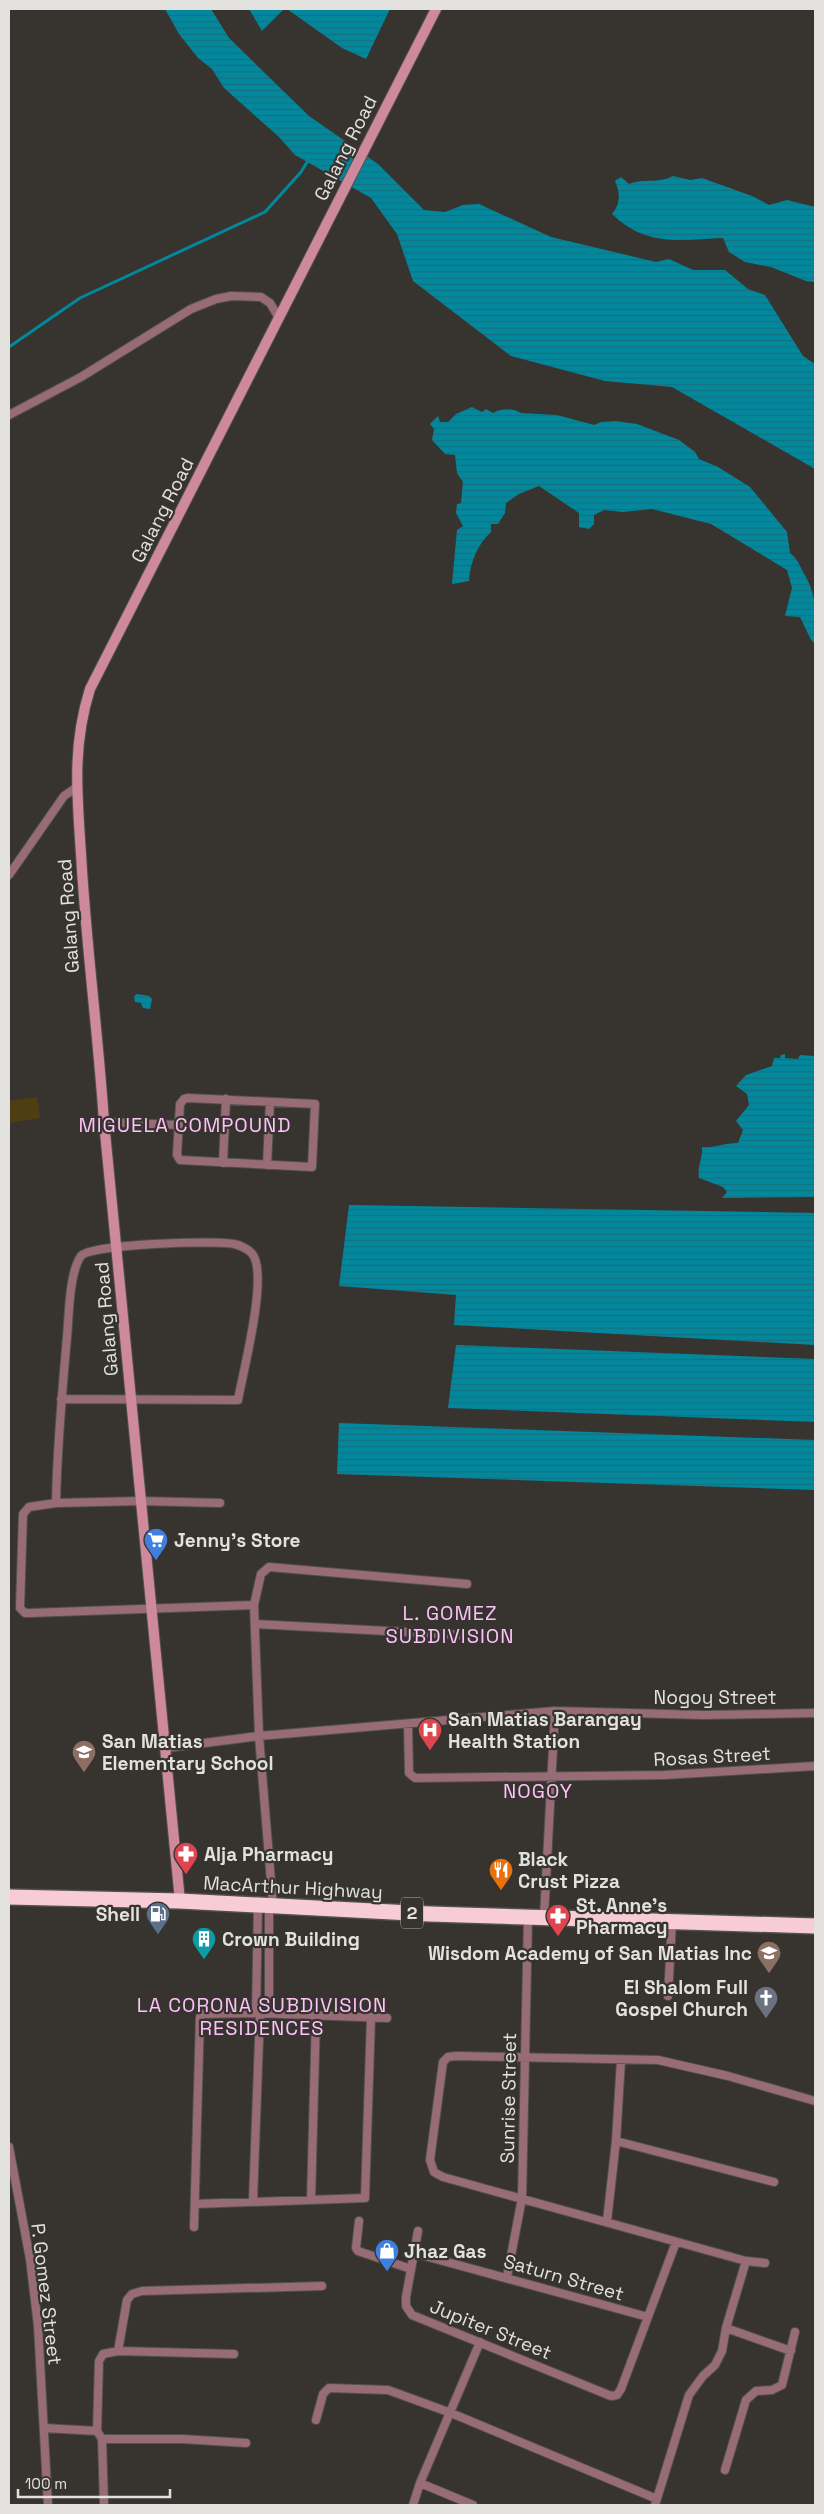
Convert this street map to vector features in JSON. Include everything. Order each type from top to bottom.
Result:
[{"type":"highway","name":"MacArthur Highway","points":[[9,1897],[180,1901],[528,1918],[815,1926]]},
{"type":"street","name":"Galang Road","points":[[180,1901],[118,1246],[104,1122],[100,1054],[84,921],[76,786],[81,718],[90,688],[436,9]]},
{"type":"street","points":[[9,415],[81,377],[191,309],[216,299],[231,296],[261,297],[281,313]]},
{"type":"street","points":[[9,875],[64,796],[76,786]]},
{"type":"street","points":[[184,1099],[226,1100],[315,1104],[312,1167],[180,1160],[177,1155],[180,1104],[184,1099]]},
{"type":"street","points":[[223,1163],[226,1100]]},
{"type":"street","points":[[267,1165],[270,1102]]},
{"type":"street","points":[[104,1122],[179,1125]]},
{"type":"street","points":[[56,1503],[61,1399],[75,1270],[85,1253],[118,1246],[235,1244],[253,1255],[259,1272],[256,1305],[238,1400],[61,1399]]},
{"type":"street","points":[[220,1503],[141,1501],[56,1503],[29,1507],[22,1514],[21,1611],[30,1613],[153,1610],[254,1605]]},
{"type":"street","points":[[269,2014],[267,1905],[254,1605],[261,1574],[269,1567],[467,1584]]},
{"type":"street","points":[[255,1624],[462,1635]]},
{"type":"street","points":[[544,1917],[555,1711]]},
{"type":"street","name":"Nogoy Street","points":[[166,1748],[259,1736],[555,1711],[704,1715],[815,1713]]},
{"type":"street","name":"Rosas Street","points":[[408,1724],[409,1773],[415,1778],[551,1778],[718,1773],[815,1766]]},
{"type":"street","points":[[253,2201],[258,2013],[267,1905]]},
{"type":"street","name":"Sunrise Street","points":[[507,2278],[522,2198],[528,1918]]},
{"type":"street","points":[[668,1996],[672,1922]]},
{"type":"street","points":[[194,2227],[199,2019],[203,2014],[258,2013],[387,2018]]},
{"type":"street","points":[[311,2200],[316,2016]]},
{"type":"street","points":[[195,2204],[365,2198],[371,2017]]},
{"type":"street","points":[[765,2263],[746,2261],[676,2242],[607,2221],[443,2177],[434,2172],[430,2160],[443,2062],[448,2057],[456,2056],[675,2062],[815,2101]]},
{"type":"street","points":[[607,2221],[616,2141],[621,2060]]},
{"type":"street","points":[[616,2141],[774,2182]]},
{"type":"street","name":"P. Gomez Street","points":[[9,2147],[31,2267],[38,2326],[48,2505]]},
{"type":"street","points":[[359,2221],[356,2248],[358,2251],[411,2269]]},
{"type":"street","name":"Jupiter Street","points":[[418,2232],[406,2297],[406,2306],[412,2315],[598,2392],[611,2396],[617,2395],[648,2318]]},
{"type":"street","points":[[648,2318],[676,2242]]},
{"type":"street","name":"Saturn Street","points":[[414,2253],[648,2318]]},
{"type":"street","points":[[316,2420],[322,2394],[329,2388],[388,2390],[451,2413],[656,2502],[684,2407],[694,2386],[714,2364],[722,2351],[726,2328],[746,2261]]},
{"type":"street","points":[[118,2351],[126,2300],[132,2294],[142,2291],[322,2286]]},
{"type":"street","points":[[726,2328],[791,2351]]},
{"type":"street","points":[[725,2470],[746,2400],[756,2391],[772,2390],[782,2385],[795,2332]]},
{"type":"street","points":[[413,2505],[420,2484],[480,2342]]},
{"type":"street","points":[[104,2505],[102,2439],[97,2430],[99,2361],[103,2354],[118,2351],[234,2354]]},
{"type":"street","points":[[44,2428],[97,2430]]},
{"type":"street","points":[[102,2439],[182,2439],[246,2442]]},
{"type":"street","points":[[420,2484],[473,2505]]},
{"type":"shaded area","points":[[37,1097],[40,1118],[9,1123],[9,1101]]},
{"type":"water","points":[[165,9],[211,9],[229,38],[309,116],[378,164],[424,210],[445,212],[463,205],[479,204],[551,237],[656,262],[669,259],[693,270],[725,270],[748,289],[765,295],[803,356],[815,364],[815,469],[672,387],[605,381],[511,356],[413,281],[397,234],[371,198],[295,155],[279,137],[224,88],[212,69],[198,58],[179,34]]},
{"type":"water","points":[[249,9],[284,9],[262,31]]},
{"type":"water","points":[[287,9],[390,9],[366,59],[342,48]]},
{"type":"water","points":[[673,176],[690,180],[702,178],[752,196],[769,205],[787,200],[815,207],[815,282],[806,281],[771,267],[745,262],[729,252],[723,238],[678,240],[651,237],[625,225],[612,214],[619,198],[615,181],[621,177],[629,184],[640,181],[662,180]]},
{"type":"water","points":[[472,407],[482,412],[486,409],[493,413],[507,409],[521,413],[557,415],[594,425],[601,422],[615,421],[637,424],[679,440],[695,452],[699,459],[718,467],[750,487],[787,532],[790,553],[798,561],[812,590],[815,607],[815,644],[811,640],[800,617],[785,616],[792,588],[787,570],[711,524],[652,509],[623,512],[604,510],[594,515],[594,524],[589,529],[579,527],[579,513],[539,486],[519,494],[506,503],[505,513],[498,524],[491,524],[491,532],[475,555],[469,581],[452,584],[457,530],[463,526],[456,513],[457,504],[461,503],[463,482],[457,473],[455,455],[445,454],[432,440],[434,429],[430,424],[438,416],[440,422],[448,422],[456,414]]},
{"type":"water","points":[[137,994],[149,996],[152,999],[150,1009],[143,1008],[141,1003],[135,1002],[134,996]]},
{"type":"water","points":[[785,1054],[785,1058],[798,1059],[800,1055],[815,1056],[815,1197],[722,1198],[727,1192],[723,1187],[699,1178],[702,1147],[738,1143],[743,1130],[736,1121],[749,1105],[747,1094],[736,1086],[746,1075],[772,1066],[774,1058],[780,1058],[781,1055]]},
{"type":"water","points":[[349,1205],[815,1213],[815,1345],[454,1325],[456,1295],[339,1286]]},
{"type":"water","points":[[456,1345],[815,1359],[815,1422],[448,1408]]},
{"type":"water","points":[[339,1423],[815,1440],[815,1490],[337,1474]]},
{"type":"waterway","points":[[9,347],[80,298],[265,212],[301,172],[309,159]]},
{"type":"place","name":"Jenny's Store","points":[[156,1561]]},
{"type":"place","name":"San Matias Barangay Health Station","points":[[430,1751]]},
{"type":"place","name":"San Matias Elementary School","points":[[84,1773]]},
{"type":"place","name":"Alja Pharmacy","points":[[186,1875]]},
{"type":"place","name":"Black Crust Pizza","points":[[501,1891]]},
{"type":"place","name":"Shell","points":[[158,1935]]},
{"type":"place","name":"St. Anne's Pharmacy","points":[[558,1937]]},
{"type":"place","name":"Crown Building","points":[[204,1960]]},
{"type":"place","name":"Wisdom Academy of San Matias Inc","points":[[769,1974]]},
{"type":"place","name":"El Shalom Full Gospel Church","points":[[766,2019]]},
{"type":"place","name":"Jhaz Gas","points":[[387,2272]]},
{"type":"district","name":"MIGUELA COMPOUND","points":[[185,1125]]},
{"type":"district","name":"L. GOMEZ SUBDIVISION","points":[[450,1624]]},
{"type":"district","name":"NOGOY","points":[[538,1791]]},
{"type":"district","name":"LA CORONA SUBDIVISION RESIDENCES","points":[[262,2016]]}]
